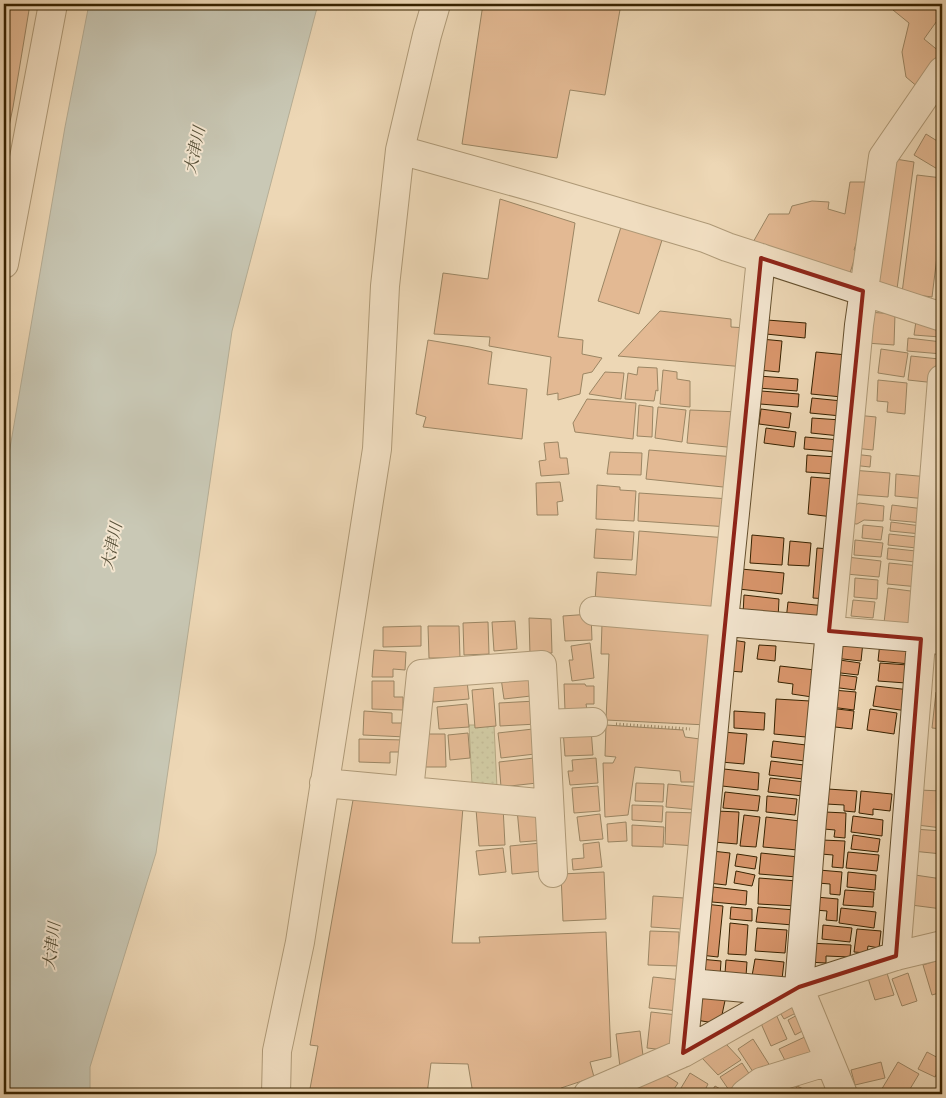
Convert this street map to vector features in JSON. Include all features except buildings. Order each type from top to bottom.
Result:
[{"type":"street","points":[[4,264],[53,4]]},
{"type":"street","points":[[276,1094],[278,1051],[300,942],[377,449],[385,286],[400,150],[426,35],[436,4]]},
{"type":"street","points":[[843,1094],[795,990],[829,630],[863,291],[883,157],[942,71]]},
{"type":"street","points":[[400,150],[696,235],[942,317]]},
{"type":"street","points":[[683,1053],[713,731],[761,258]]},
{"type":"street","points":[[896,956],[932,639],[942,380]]},
{"type":"street","points":[[594,611],[932,639]]},
{"type":"street","points":[[409,791],[420,674],[542,665],[553,873]]},
{"type":"street","points":[[545,724],[593,722]]},
{"type":"street","points":[[324,782],[549,804]]},
{"type":"street","points":[[588,1094],[626,1088],[683,1053],[795,990],[896,956],[942,945]]},
{"type":"street","points":[[690,982],[795,990]]},
{"type":"street","points":[[745,1094],[761,1082],[829,1061]]},
{"type":"path","points":[[593,722],[713,731]]},
{"type":"highlighted area","points":[[761,258],[863,291],[829,631],[921,639],[896,956],[799,987],[683,1053]]},
{"type":"green space","points":[[469,725],[494,725],[497,788],[472,785]]},
{"type":"water","name":"大津川","points":[[89,4],[318,4],[232,331],[156,853],[90,1067],[90,1094],[4,1094],[4,483],[65,127]]}]
